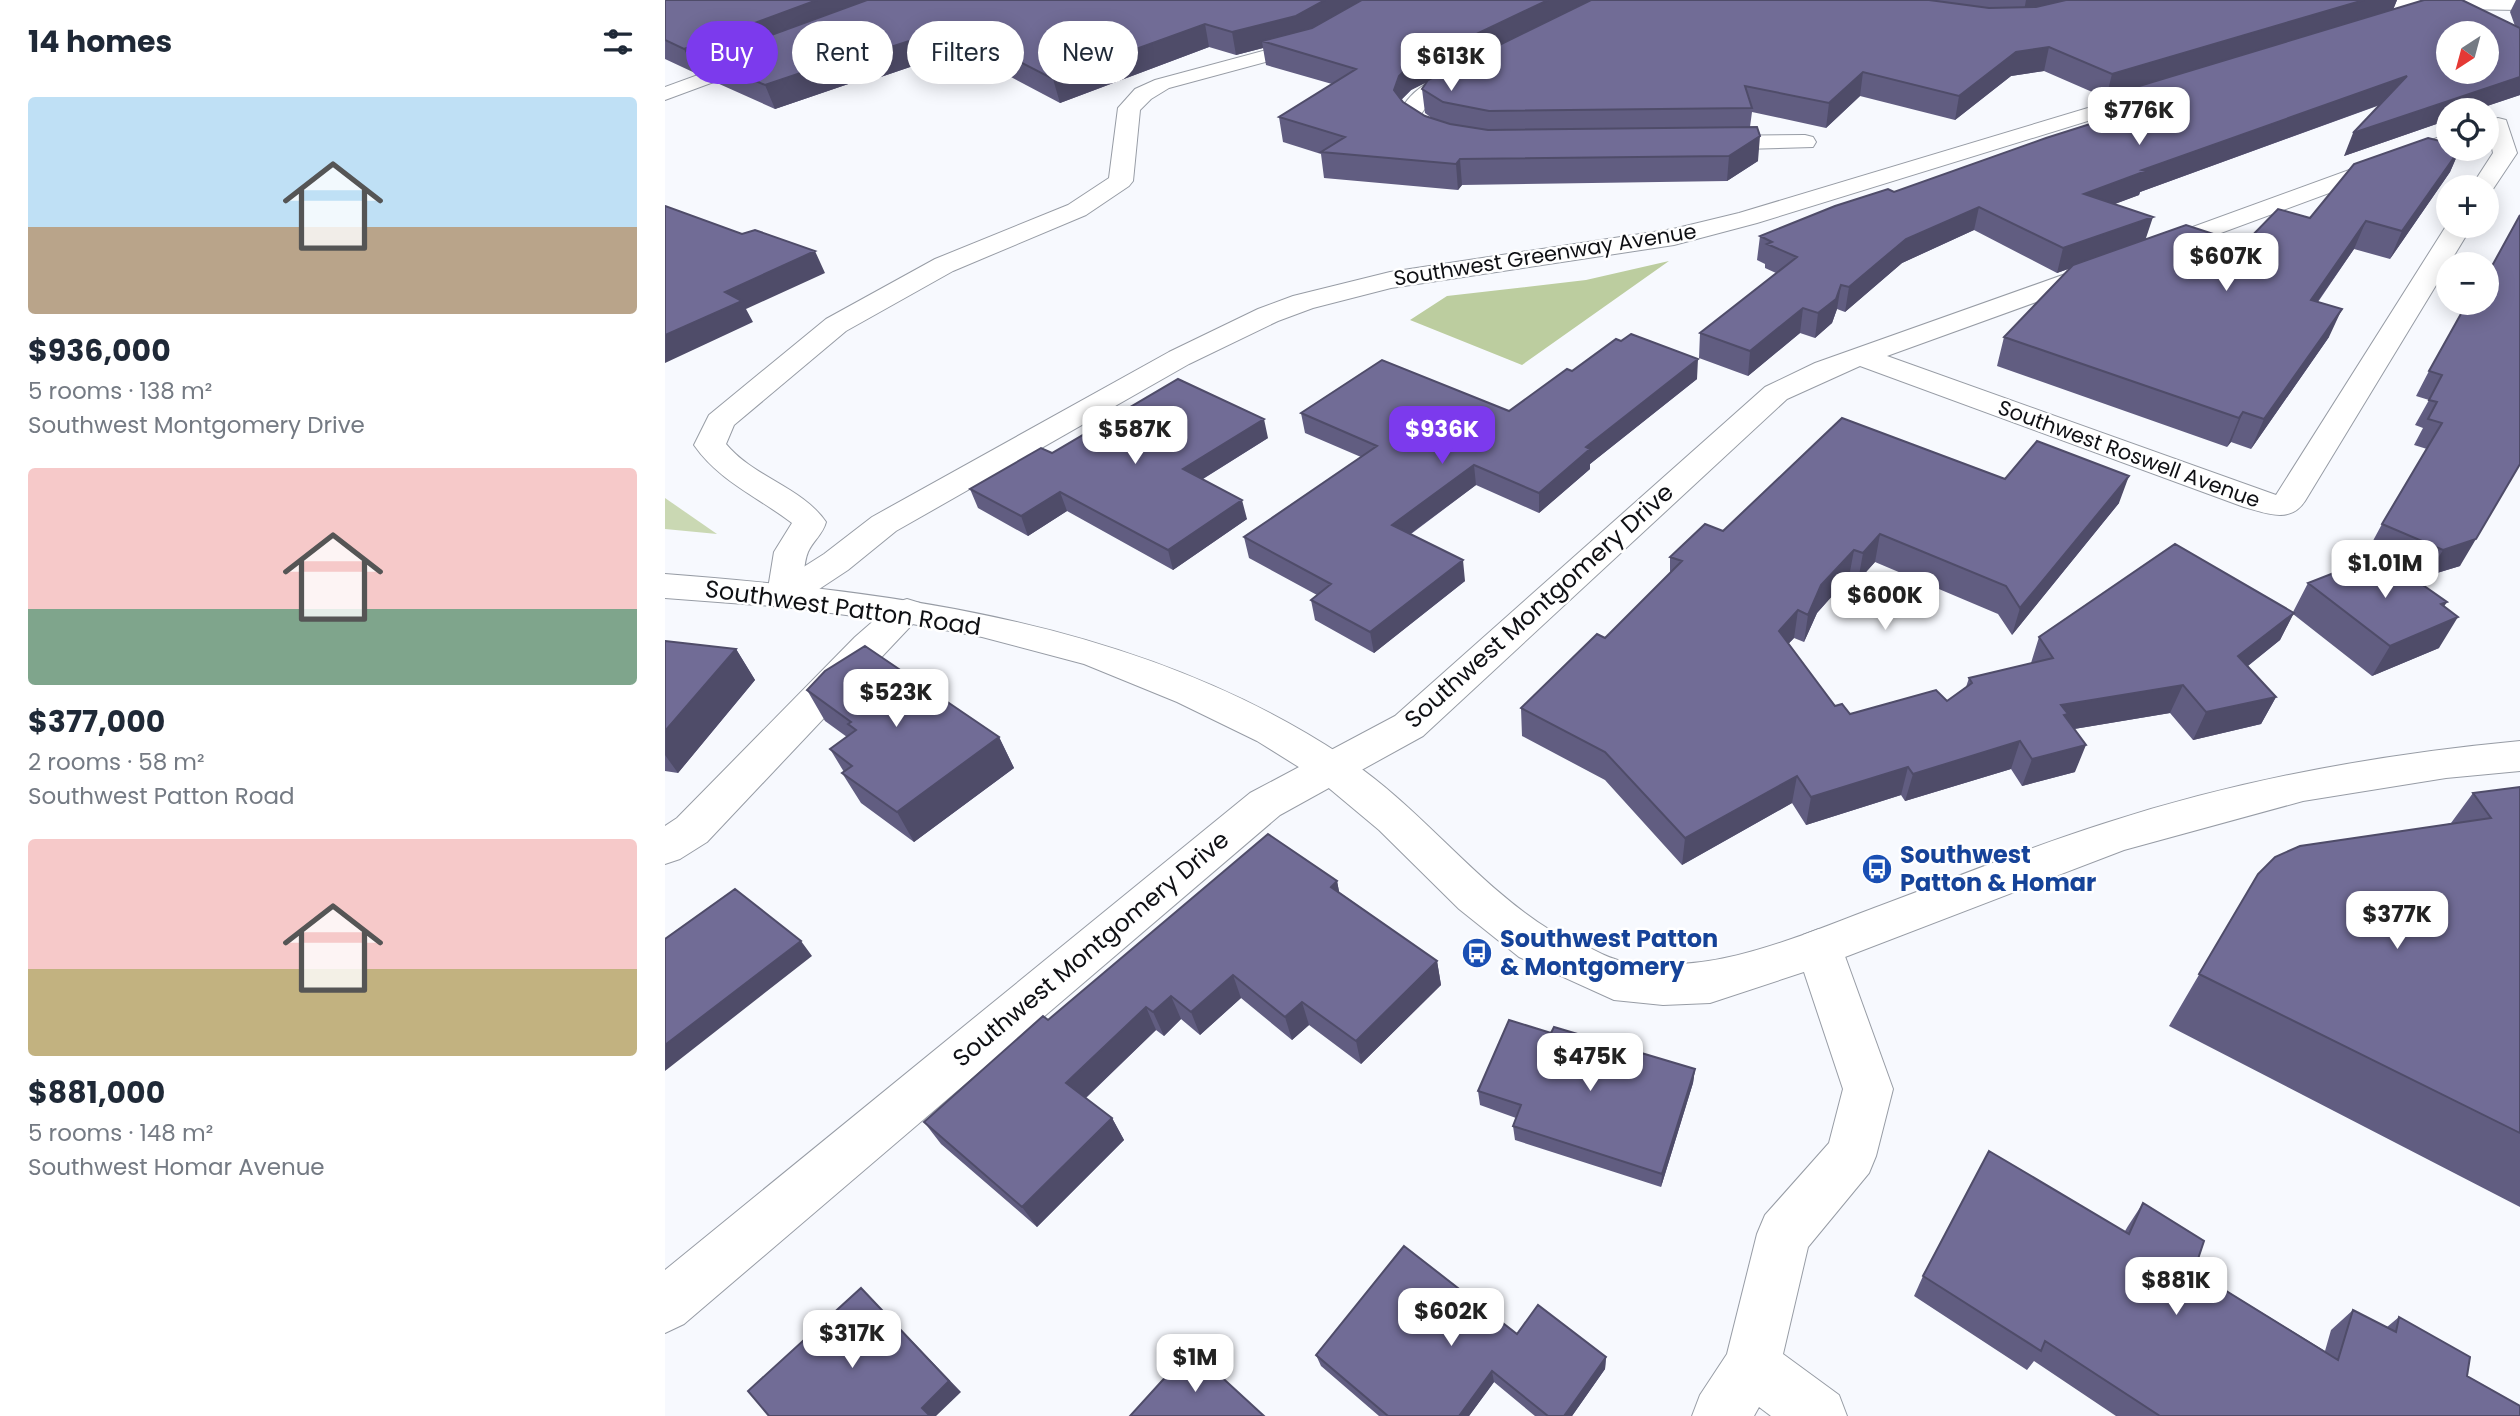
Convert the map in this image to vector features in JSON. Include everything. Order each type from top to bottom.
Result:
[{"type":"street","points":[[785,595],[791,552],[807,530],[809,522],[803,515],[727,464],[715,452],[710,445],[720,421],[836,325],[944,265],[1077,209],[1121,181],[1129,108],[1143,94],[1162,83],[1307,45],[1389,0]]},
{"type":"street","points":[[2364,0],[2434,4],[2520,4]]},
{"type":"street","points":[[2370,27],[2434,4]]},
{"type":"street","points":[[665,94],[786,49]]},
{"type":"street","points":[[1465,143],[1429,132],[1410,115],[1411,110],[1420,97],[1492,60]]},
{"type":"street","name":"Southwest Greenway Avenue","points":[[785,595],[837,562],[884,524],[908,510],[1179,358],[1268,314],[1303,302],[1390,280],[1632,245],[1686,234],[1748,218],[2199,80]]},
{"type":"street","points":[[2499,124],[2520,116]]},
{"type":"street","points":[[2491,175],[2505,153],[2499,141]]},
{"type":"street","points":[[1682,143],[1805,142]]},
{"type":"street","name":"Southwest Montgomery Drive","points":[[665,1305],[1265,804],[1409,726],[1776,393],[1825,369],[2436,145]]},
{"type":"street","name":"Southwest Roswell Avenue","points":[[1862,357],[2256,500],[2280,506],[2289,501],[2452,238]]},
{"type":"street","name":"Southwest Patton Road","points":[[665,586],[785,595],[907,611],[982,625],[1095,654],[1190,692],[1271,731],[1332,768],[1394,819],[1474,896],[1535,944],[1614,980],[1663,985],[1710,983],[1819,948],[2116,836],[2303,786],[2446,763],[2520,756]]},
{"type":"street","points":[[665,847],[692,830],[867,646],[907,611]]},
{"type":"street","points":[[1721,1416],[1752,1366],[1784,1234],[1850,1156],[1868,1089],[1819,948]]},
{"type":"street","points":[[1752,1366],[1818,1416]]},
{"type":"green space","points":[[1669,261],[1522,365],[1410,320],[1447,296],[1586,280]]},
{"type":"green space","points":[[665,498],[717,534],[665,529]]},
{"type":"building","points":[[665,0],[817,0],[760,21],[686,21],[684,49],[665,40]]},
{"type":"building","points":[[867,0],[1325,0],[1296,16],[1232,32],[1205,24],[1138,48],[1138,21],[1038,21],[1038,71],[1024,64],[1024,21],[907,21],[907,42],[893,46],[893,21],[810,21]]},
{"type":"building","points":[[1362,0],[1548,0],[1409,66],[1399,76],[1394,90],[1403,102],[1425,116],[1450,124],[1488,130],[1757,127],[1760,136],[1729,156],[1460,159],[1456,164],[1321,152],[1345,137],[1279,117],[1356,69],[1262,41],[1312,28]]},
{"type":"building","points":[[1591,0],[1929,0],[1989,8],[2036,7],[2066,0],[2364,0],[2112,74],[2049,47],[2016,52],[1959,96],[1863,72],[1829,103],[1745,86],[1752,108],[1489,111],[1443,102],[1422,89],[1428,80]]},
{"type":"building","points":[[2424,0],[2462,0],[2520,28],[2520,77],[2457,98],[2436,98],[2436,105],[2353,133],[2407,76],[2142,170],[2146,171],[2084,194],[2153,217],[2063,248],[1979,207],[1906,239],[1849,287],[1841,285],[1836,299],[1818,313],[1803,308],[1750,351],[1700,333],[1797,257],[1767,244],[1772,242],[1760,236],[1835,206],[1888,189],[1894,192],[2046,138],[2166,100],[2136,87]]},
{"type":"building","points":[[792,27],[792,76],[778,81],[778,33]]},
{"type":"building","points":[[2428,138],[2436,140],[2436,161],[2452,161],[2442,175],[2436,175],[2436,183],[2402,231],[2366,221],[2311,300],[2342,309],[2264,419],[2243,412],[2239,418],[2004,337],[2073,265],[2186,225],[2244,244],[2278,209],[2310,218],[2354,164]]},
{"type":"building","points":[[665,206],[742,234],[755,230],[815,251],[725,292],[742,301],[665,335]]},
{"type":"building","points":[[2520,215],[2520,464],[2476,539],[2443,550],[2382,524],[2442,423],[2428,419],[2437,402],[2429,400],[2442,375],[2429,371],[2460,315],[2499,315],[2499,253]]},
{"type":"building","points":[[1631,334],[1698,359],[1586,447],[1590,449],[1539,493],[1474,465],[1392,525],[1463,560],[1370,632],[1311,600],[1331,584],[1244,537],[1377,446],[1301,413],[1382,360],[1509,411],[1567,369],[1572,371],[1616,339],[1621,341]]},
{"type":"building","points":[[1178,379],[1264,419],[1183,469],[1242,500],[1168,550],[1060,492],[1021,516],[970,489],[1041,448],[1052,453]]},
{"type":"building","points":[[1842,418],[2005,479],[2037,441],[2129,476],[2020,608],[2006,586],[1880,534],[1863,553],[1854,550],[1821,585],[1808,615],[1798,610],[1779,631],[1835,706],[1842,704],[1850,714],[1936,690],[1947,701],[1972,683],[1969,678],[2053,658],[2039,637],[2175,544],[2294,613],[2238,656],[2276,697],[2206,712],[2183,685],[2061,705],[2068,714],[2064,715],[2086,745],[2032,759],[2020,741],[1913,774],[1908,767],[1811,797],[1797,776],[1685,838],[1605,752],[1521,708],[1597,634],[1605,638],[1682,561],[1670,557],[1705,524],[1723,531]]},
{"type":"building","points":[[2380,555],[2447,602],[2441,604],[2458,617],[2390,646],[2308,583]]},
{"type":"building","points":[[665,641],[736,649],[665,731]]},
{"type":"building","points":[[865,646],[999,737],[897,812],[842,773],[852,766],[830,749],[856,730],[848,724],[851,722],[807,690],[825,671]]},
{"type":"building","points":[[2520,787],[2520,1133],[2199,974],[2258,874],[2275,857],[2300,846],[2491,818],[2473,793]]},
{"type":"building","points":[[1268,834],[1337,881],[1331,887],[1437,961],[1356,1041],[1302,1002],[1285,1017],[1233,975],[1191,1012],[1171,996],[1153,1012],[1146,1007],[1066,1083],[1112,1118],[1022,1207],[924,1122],[1043,1016],[1048,1020]]},
{"type":"building","points":[[735,889],[801,941],[665,1045],[665,939]]},
{"type":"building","points":[[1509,1020],[1551,1033],[1554,1027],[1695,1069],[1662,1174],[1513,1126],[1521,1105],[1478,1091]]},
{"type":"building","points":[[1989,1151],[2129,1234],[2143,1203],[2204,1241],[2194,1271],[2338,1360],[2353,1310],[2396,1332],[2399,1317],[2470,1357],[2467,1376],[2520,1406],[2520,1416],[2160,1416],[2045,1341],[2041,1351],[1923,1276]]},
{"type":"building","points":[[1404,1246],[1517,1334],[1538,1305],[1606,1357],[1564,1416],[1548,1416],[1492,1371],[1459,1416],[1388,1416],[1316,1355]]},
{"type":"building","points":[[861,1288],[949,1381],[922,1408],[930,1416],[769,1416],[748,1391]]},
{"type":"building","points":[[1191,1349],[1264,1416],[1130,1416]]},
{"type":"place","name":"Southwest Patton & Homar","points":[[1877,869]]},
{"type":"place","name":"Southwest Patton & Montgomery","points":[[1477,953]]}]
